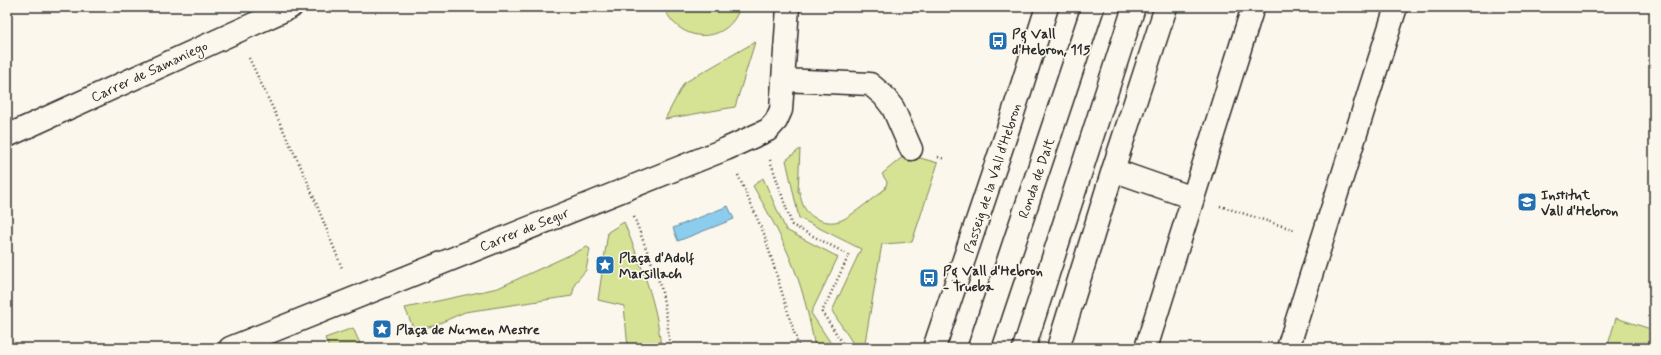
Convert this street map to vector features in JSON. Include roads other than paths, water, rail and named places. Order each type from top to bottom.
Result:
[{"type":"main road","name":"Carrer de Samaniego","points":[[7,136],[291,7]]},
{"type":"main road","name":"Carrer de Segur","points":[[230,348],[726,149],[768,130],[776,121],[781,110],[788,7]]},
{"type":"main road","name":"Passeig de la Vall d'Hebron","points":[[934,348],[1008,129],[1047,7]]},
{"type":"main road","name":"Ronda de Dalt","points":[[979,348],[1094,7]]},
{"type":"main road","points":[[1024,348],[1134,7]]},
{"type":"main road","points":[[1058,348],[1113,170],[1166,7]]},
{"type":"main road","points":[[1146,348],[1253,7]]},
{"type":"main road","points":[[1288,348],[1396,7]]},
{"type":"main road","points":[[783,80],[870,84],[883,95],[893,108],[911,149]]},
{"type":"main road","points":[[1113,170],[1193,198]]},
{"type":"water","points":[[728,206],[734,219],[678,241],[673,228]]},
{"type":"place","name":"Pg Vall d'Hebron, 115","points":[[998,41]]},
{"type":"place","name":"Institut Vall d'Hebron","points":[[1527,202]]},
{"type":"place","name":"Plaça d'Adolf Marsillach","points":[[605,265]]},
{"type":"place","name":"Pg Vall d'Hebron - Trueba","points":[[929,278]]},
{"type":"place","name":"Plaça de Numen Mestre","points":[[382,329]]}]
